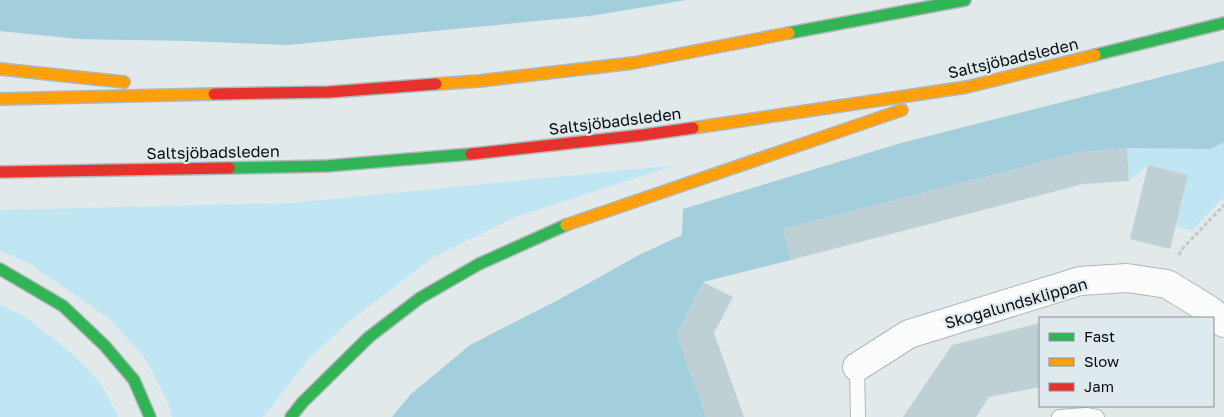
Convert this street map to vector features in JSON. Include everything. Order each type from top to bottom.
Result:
[{"type":"highway","points":[[0,99],[329,92],[479,81],[633,63],[965,0]]},
{"type":"highway","name":"Saltsjöbadsleden","points":[[0,172],[326,166],[486,153],[643,135],[967,87],[1224,23]]},
{"type":"highway","points":[[0,69],[244,94]]},
{"type":"highway","points":[[291,417],[302,403],[368,337],[420,298],[479,264],[573,222],[967,87]]},
{"type":"highway","points":[[0,269],[63,306],[105,346],[134,380],[150,417]]},
{"type":"street","name":"Skogalundsklippan","points":[[856,367],[909,334],[1080,281],[1127,278],[1167,284],[1210,310],[1224,323]]},
{"type":"lane","name":"Skogalundsklippan","points":[[856,367],[858,417]]},
{"type":"lane","points":[[1059,417],[1086,415],[1097,417]]},
{"type":"path","points":[[1167,284],[1181,250],[1224,205]]},
{"type":"shaded area","points":[[0,0],[687,0],[590,16],[288,45],[78,39],[0,31]]},
{"type":"shaded area","points":[[1224,61],[1224,142],[1211,149],[1127,148],[1081,152],[783,229],[791,260],[703,282],[677,334],[706,417],[392,417],[411,394],[470,345],[560,299],[639,255],[682,235],[683,209],[901,143]]},
{"type":"shaded area","points":[[1224,142],[1224,197],[1193,231],[1176,226],[1188,175],[1148,165],[1129,181],[1127,148],[1211,149]]},
{"type":"shaded area","points":[[676,165],[515,217],[432,258],[351,320],[310,357],[263,417],[172,417],[168,402],[145,358],[110,319],[28,263],[0,251],[0,210],[292,203]]},
{"type":"shaded area","points":[[0,305],[24,316],[74,355],[101,384],[118,417],[0,417]]},
{"type":"building","points":[[1127,148],[1129,181],[1083,184],[791,260],[783,229],[1081,152]]},
{"type":"building","points":[[1148,165],[1188,175],[1170,249],[1130,239]]},
{"type":"building","points":[[703,282],[733,297],[714,333],[744,417],[706,417],[677,334]]},
{"type":"building","points":[[1039,323],[1039,387],[989,397],[976,417],[903,417],[952,345]]},
{"type":"traffic: fast","points":[[789,33],[965,0]]},
{"type":"traffic: fast","points":[[1095,55],[1224,23]]},
{"type":"traffic: fast","points":[[229,168],[326,166],[471,154]]},
{"type":"traffic: fast","points":[[291,417],[302,403],[369,337],[420,298],[479,264],[566,225]]},
{"type":"traffic: fast","points":[[0,269],[63,306],[105,346],[134,380],[150,417]]},
{"type":"traffic: slow","points":[[436,84],[479,81],[633,63],[789,33]]},
{"type":"traffic: slow","points":[[693,128],[967,87],[1095,55]]},
{"type":"traffic: slow","points":[[0,69],[124,82]]},
{"type":"traffic: slow","points":[[0,99],[214,94]]},
{"type":"traffic: slow","points":[[566,225],[902,110]]},
{"type":"traffic: jam","points":[[214,94],[329,92],[436,84]]},
{"type":"traffic: jam","points":[[471,154],[693,128]]},
{"type":"traffic: jam","points":[[0,172],[229,168]]}]
